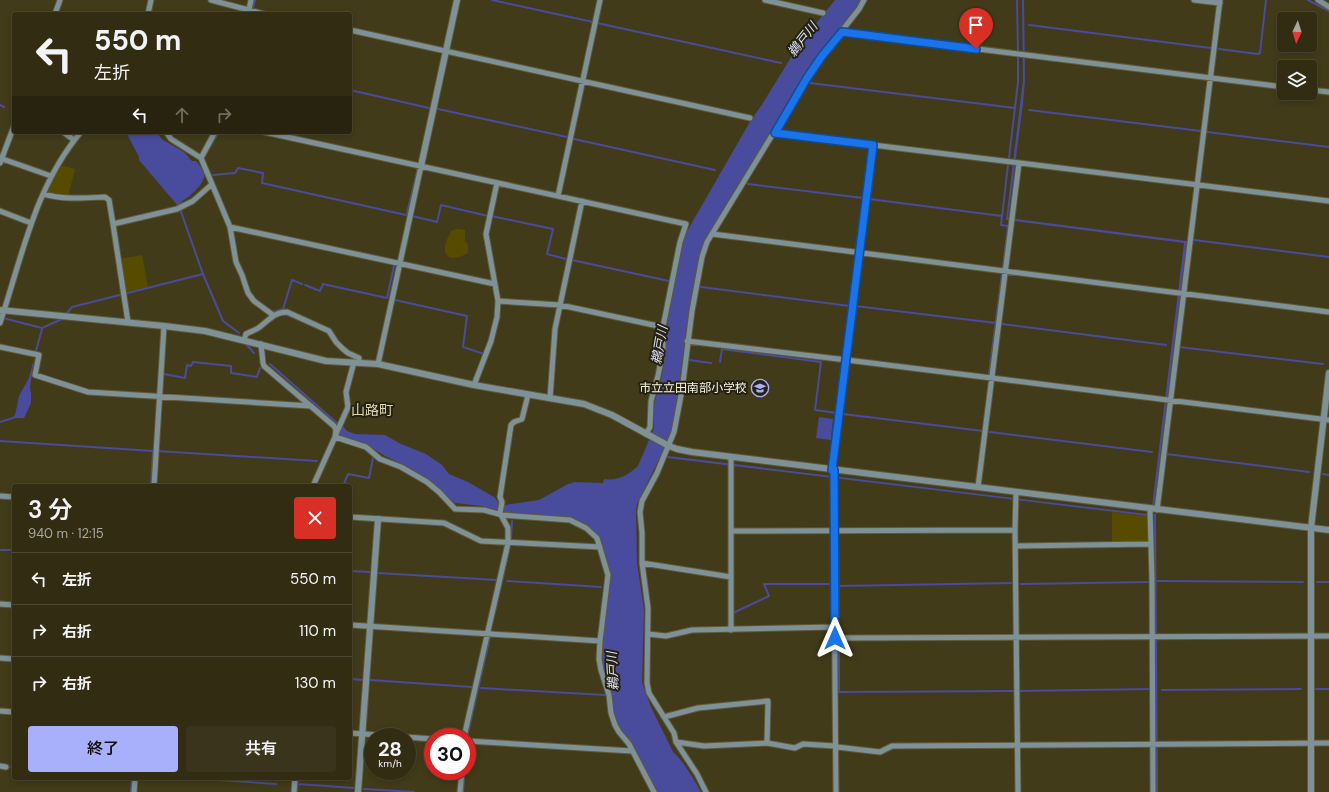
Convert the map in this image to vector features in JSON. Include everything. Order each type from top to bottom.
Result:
[{"type":"street","points":[[56,12],[60,0]]},
{"type":"street","points":[[148,12],[151,0]]},
{"type":"street","points":[[211,0],[248,12],[251,0]]},
{"type":"street","points":[[378,364],[457,0]]},
{"type":"street","points":[[558,196],[600,0]]},
{"type":"street","points":[[765,0],[823,13]]},
{"type":"street","points":[[706,792],[697,774],[676,742],[674,732],[649,693],[647,683],[648,608],[642,563],[640,512],[642,501],[674,432],[682,390],[687,341],[702,258],[707,242],[775,133],[807,78],[864,0]]},
{"type":"street","points":[[1153,792],[1155,744],[1155,636],[1151,544],[1153,509],[1220,2],[1194,0]]},
{"type":"street","points":[[1318,0],[1329,7]]},
{"type":"street","points":[[352,30],[750,118]]},
{"type":"street","points":[[842,32],[1277,86]]},
{"type":"street","points":[[1317,91],[1329,92]]},
{"type":"street","points":[[12,131],[1,160],[51,176]]},
{"type":"street","points":[[775,133],[1329,201]]},
{"type":"street","points":[[66,134],[74,140]]},
{"type":"street","points":[[79,134],[51,176],[31,222],[2,316],[128,322],[205,331],[326,360],[378,364],[474,385],[584,404],[598,409],[668,446],[731,462],[834,474],[978,487],[1016,497],[1153,509],[1329,530]]},
{"type":"street","points":[[167,134],[171,139],[200,158],[230,227],[236,262],[248,294],[254,301],[273,316]]},
{"type":"street","points":[[200,158],[214,134]]},
{"type":"street","points":[[273,134],[686,224],[680,242],[663,327],[663,350],[651,401],[650,426],[646,434]]},
{"type":"street","points":[[836,792],[834,474],[873,145]]},
{"type":"street","points":[[978,487],[1012,220],[1016,163]]},
{"type":"street","points":[[474,385],[491,341],[497,317],[498,301],[486,234],[497,183]]},
{"type":"street","points":[[113,224],[180,208],[193,201],[212,184]]},
{"type":"street","points":[[43,194],[56,198],[68,199],[105,197],[109,200],[128,322]]},
{"type":"street","points":[[550,398],[555,329],[582,201]]},
{"type":"street","points":[[0,211],[31,222]]},
{"type":"street","points":[[230,227],[495,284]]},
{"type":"street","points":[[712,234],[1181,292],[1329,312]]},
{"type":"street","points":[[498,301],[560,305],[663,327]]},
{"type":"street","points":[[244,340],[246,334],[260,327],[273,316],[282,312],[287,312],[329,331],[336,342],[348,353],[359,358],[346,392],[348,407],[314,484]]},
{"type":"street","points":[[154,484],[164,326]]},
{"type":"street","points":[[687,341],[1168,399],[1326,420]]},
{"type":"street","points":[[261,344],[264,366],[334,426],[335,435]]},
{"type":"street","points":[[0,347],[39,355],[35,375],[88,392],[311,406]]},
{"type":"street","points":[[1311,792],[1311,528],[1326,420],[1329,373]]},
{"type":"street","points":[[466,728],[508,543],[508,528],[501,514],[502,502],[500,497],[512,425],[514,422],[522,419],[528,395]]},
{"type":"street","points":[[335,435],[366,447],[380,459],[401,467],[427,482],[440,492],[455,509],[484,510],[501,514],[575,522],[591,532],[596,538],[600,548],[608,575],[599,659],[609,695],[611,713],[619,732],[629,744],[654,792]]},
{"type":"street","points":[[731,462],[731,630]]},
{"type":"street","points":[[0,496],[12,496]]},
{"type":"street","points":[[1016,497],[1015,530],[1018,792]]},
{"type":"street","points":[[352,517],[444,523],[481,541],[600,548]]},
{"type":"street","points":[[358,792],[378,519]]},
{"type":"street","points":[[730,531],[1015,530]]},
{"type":"street","points":[[1016,546],[1151,544]]},
{"type":"street","points":[[642,563],[731,577]]},
{"type":"street","points":[[0,604],[12,605]]},
{"type":"street","points":[[352,625],[600,641]]},
{"type":"street","points":[[648,634],[666,636],[692,630],[835,627]]},
{"type":"street","points":[[835,638],[1329,636]]},
{"type":"street","points":[[0,658],[12,659]]},
{"type":"street","points":[[664,717],[698,708],[768,701],[767,742]]},
{"type":"street","points":[[0,711],[12,712]]},
{"type":"street","points":[[352,734],[424,738]]},
{"type":"street","points":[[476,742],[632,751]]},
{"type":"street","points":[[676,742],[704,746],[767,742],[795,748],[803,744],[836,746],[880,752],[892,746],[1329,743]]},
{"type":"street","points":[[0,766],[6,767]]},
{"type":"street","points":[[134,792],[135,780]]},
{"type":"street","points":[[294,792],[295,780]]},
{"type":"street","points":[[460,792],[461,780]]},
{"type":"shaded area","points":[[59,165],[75,169],[68,197],[46,193]]},
{"type":"shaded area","points":[[456,229],[465,230],[465,240],[468,245],[468,253],[451,258],[446,254],[445,245],[451,231]]},
{"type":"shaded area","points":[[142,255],[148,287],[125,292],[120,259]]},
{"type":"shaded area","points":[[1112,512],[1148,516],[1149,542],[1112,542]]},
{"type":"water","name":"鵜戸川","points":[[835,0],[862,0],[805,77],[705,242],[689,311],[674,422],[668,441],[637,504],[637,563],[644,610],[642,682],[651,707],[673,752],[692,776],[701,792],[657,792],[644,767],[617,725],[606,682],[601,659],[603,629],[611,576],[600,537],[585,524],[571,518],[503,512],[482,506],[455,503],[433,484],[406,466],[385,456],[362,442],[341,437],[339,435],[342,425],[347,431],[355,434],[385,435],[401,444],[426,454],[442,465],[449,474],[468,482],[494,497],[499,503],[505,505],[539,500],[568,484],[575,482],[603,483],[604,479],[622,477],[638,466],[654,428],[654,404],[661,380],[665,356],[668,314],[686,233],[751,120],[798,46]]},
{"type":"water","points":[[1022,0],[1024,0],[1025,80],[1008,218],[1187,241],[1154,506],[1152,506],[1184,243],[1006,220],[1023,80]]},
{"type":"water","points":[[127,134],[158,134],[163,140],[184,152],[192,161],[196,161],[204,172],[203,180],[193,193],[182,201],[181,205],[178,206],[139,160],[139,157]]},
{"type":"water","points":[[34,358],[30,387],[31,403],[24,418],[14,418],[19,396],[29,378]]},
{"type":"water","points":[[819,417],[833,419],[831,440],[816,438]]},
{"type":"water","points":[[668,456],[1147,514],[1148,516],[667,458]]},
{"type":"water","points":[[1154,514],[1156,514],[1158,792],[1155,792]]},
{"type":"waterway","points":[[253,8],[255,0]]},
{"type":"waterway","points":[[492,0],[593,22]]},
{"type":"waterway","points":[[1017,0],[1018,51]]},
{"type":"waterway","points":[[1219,49],[1260,53],[1266,0]]},
{"type":"waterway","points":[[1308,0],[1329,11]]},
{"type":"waterway","points":[[597,23],[781,63]]},
{"type":"waterway","points":[[1029,25],[1211,48]]},
{"type":"waterway","points":[[1009,158],[1018,82],[1018,58]]},
{"type":"waterway","points":[[810,83],[1015,108]]},
{"type":"waterway","points":[[352,90],[429,108]]},
{"type":"waterway","points":[[0,105],[4,107]]},
{"type":"waterway","points":[[438,109],[567,137]]},
{"type":"waterway","points":[[1029,110],[1201,131]]},
{"type":"waterway","points":[[1207,132],[1329,147]]},
{"type":"waterway","points":[[208,150],[218,134]]},
{"type":"waterway","points":[[574,139],[715,170]]},
{"type":"waterway","points":[[1003,267],[1008,226],[1001,225],[1008,165]]},
{"type":"waterway","points":[[213,175],[235,173],[238,168],[263,173],[262,183],[406,215]]},
{"type":"waterway","points":[[407,213],[418,168]]},
{"type":"waterway","points":[[748,184],[863,198]]},
{"type":"waterway","points":[[869,199],[1002,216]]},
{"type":"waterway","points":[[412,216],[437,222],[441,205],[488,216]]},
{"type":"waterway","points":[[180,209],[203,274],[223,321],[239,333]]},
{"type":"waterway","points":[[491,216],[553,229],[547,254],[566,259]]},
{"type":"waterway","points":[[1194,240],[1329,257]]},
{"type":"waterway","points":[[572,260],[669,281]]},
{"type":"waterway","points":[[305,285],[320,291],[323,284],[387,298],[394,266]]},
{"type":"waterway","points":[[67,313],[72,307],[203,274]]},
{"type":"waterway","points":[[989,374],[1002,274]]},
{"type":"waterway","points":[[272,312],[283,309],[292,280],[302,284]]},
{"type":"waterway","points":[[701,287],[850,306]]},
{"type":"waterway","points":[[395,300],[467,316],[463,347],[484,354]]},
{"type":"waterway","points":[[855,306],[996,323]]},
{"type":"waterway","points":[[3,318],[42,328],[62,319]]},
{"type":"waterway","points":[[1002,324],[1166,345]]},
{"type":"waterway","points":[[36,351],[42,329]]},
{"type":"waterway","points":[[245,343],[254,353]]},
{"type":"waterway","points":[[1179,347],[1323,364]]},
{"type":"waterway","points":[[720,362],[722,349],[821,362],[815,410],[837,413]]},
{"type":"waterway","points":[[689,360],[711,363]]},
{"type":"waterway","points":[[164,374],[185,378],[187,365],[191,366],[193,362],[231,366],[231,373],[257,377],[260,368]]},
{"type":"waterway","points":[[270,364],[339,425]]},
{"type":"waterway","points":[[843,414],[983,430]]},
{"type":"waterway","points":[[0,422],[16,417]]},
{"type":"waterway","points":[[990,432],[1152,452]]},
{"type":"waterway","points":[[0,441],[153,451],[151,484]]},
{"type":"waterway","points":[[157,451],[317,461]]},
{"type":"waterway","points":[[1166,454],[1309,472]]},
{"type":"waterway","points":[[344,484],[348,474],[369,478],[373,458]]},
{"type":"waterway","points":[[1323,474],[1329,475]]},
{"type":"waterway","points":[[838,481],[838,528]]},
{"type":"waterway","points":[[511,540],[512,521]]},
{"type":"waterway","points":[[838,533],[839,636]]},
{"type":"waterway","points":[[496,608],[510,546]]},
{"type":"waterway","points":[[0,550],[12,550]]},
{"type":"waterway","points":[[352,571],[370,572]]},
{"type":"waterway","points":[[378,573],[497,580]]},
{"type":"waterway","points":[[507,581],[601,587]]},
{"type":"waterway","points":[[1157,581],[1303,582]]},
{"type":"waterway","points":[[1021,584],[1150,582]]},
{"type":"waterway","points":[[1317,582],[1329,582]]},
{"type":"waterway","points":[[839,586],[1011,583]]},
{"type":"waterway","points":[[733,613],[769,596],[764,584],[831,584]]},
{"type":"waterway","points":[[469,728],[490,637]]},
{"type":"waterway","points":[[839,640],[839,692],[1014,691]]},
{"type":"waterway","points":[[352,679],[363,680]]},
{"type":"waterway","points":[[370,680],[472,687]]},
{"type":"waterway","name":"鵜戸川","points":[[481,688],[605,695]]},
{"type":"waterway","points":[[1020,691],[1150,689]]},
{"type":"waterway","points":[[1162,690],[1301,689]]},
{"type":"waterway","points":[[1316,689],[1329,689]]},
{"type":"waterway","points":[[131,792],[132,780]]},
{"type":"waterway","points":[[218,780],[276,784]]},
{"type":"waterway","points":[[297,792],[298,780]]},
{"type":"waterway","points":[[463,792],[464,780]]},
{"type":"waterway","points":[[298,784],[354,788]]},
{"type":"waterway","points":[[364,789],[414,792]]},
{"type":"place","name":"市立立田南部小学校","points":[[760,388]]},
{"type":"district","name":"山路町","points":[[372,410]]},
{"type":"route","points":[[835,638],[834,470],[832,470],[873,145],[775,133],[807,78],[822,56],[842,32],[976,49]]}]
